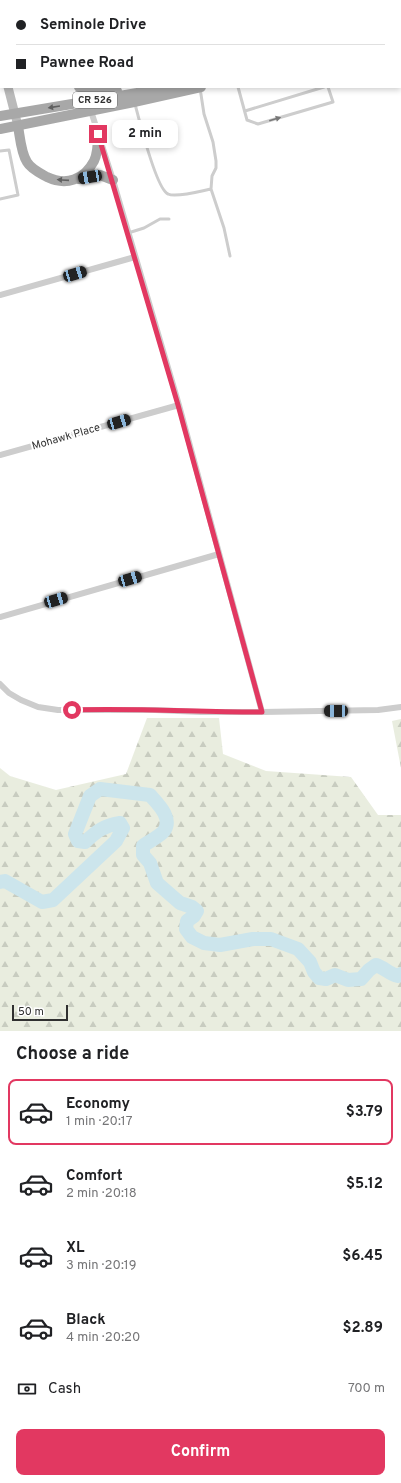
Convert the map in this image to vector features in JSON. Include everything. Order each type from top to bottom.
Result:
[{"type":"main road","points":[[8,88],[27,163],[37,172],[59,181],[68,181],[100,175],[113,180]]},
{"type":"main road","points":[[85,88],[103,91],[145,92]]},
{"type":"main road","name":"CR 526","points":[[0,116],[169,88]]},
{"type":"main road","name":"CR 526","points":[[0,129],[196,88]]},
{"type":"main road","points":[[79,179],[94,161],[98,134]]},
{"type":"street","points":[[91,111],[136,257],[262,712]]},
{"type":"street","points":[[0,296],[136,257]]},
{"type":"street","name":"Mohawk Place","points":[[0,455],[178,405]]},
{"type":"street","points":[[0,617],[219,554]]},
{"type":"street","points":[[0,684],[8,693],[21,700],[38,707],[58,710],[262,712],[378,710],[401,707]]},
{"type":"lane","points":[[200,88],[204,114],[213,142],[216,161],[216,168],[212,176],[211,189],[224,228],[230,256]]},
{"type":"lane","points":[[238,88],[247,120],[258,124],[333,102],[328,88]]},
{"type":"lane","points":[[245,111],[321,88]]},
{"type":"lane","points":[[134,102],[151,162],[161,187],[166,193],[169,195],[178,195],[211,189]]},
{"type":"lane","points":[[0,151],[9,150],[18,196],[0,199]]},
{"type":"lane","points":[[128,233],[144,228],[160,219],[169,219]]},
{"type":"green space","points":[[147,718],[219,718],[223,754],[266,771],[351,777],[378,815],[401,815],[401,1031],[0,1031],[0,768],[10,776],[56,790],[126,774]]},
{"type":"green space","points":[[401,719],[401,768],[392,721]]},
{"type":"waterway","points":[[0,882],[5,881],[42,902],[53,900],[116,841],[123,828],[120,823],[105,827],[85,842],[78,841],[75,834],[90,796],[100,789],[150,795],[166,816],[167,821],[164,831],[143,846],[143,855],[150,863],[157,883],[180,903],[192,907],[197,911],[194,916],[187,921],[186,929],[192,937],[204,943],[220,945],[253,939],[271,939],[298,949],[310,962],[314,972],[319,978],[326,979],[335,975],[348,980],[361,979],[376,965],[395,975],[398,976],[401,974]]},
{"type":"route","points":[[72,710],[99,709],[262,712],[178,405],[113,180],[98,134]]}]
